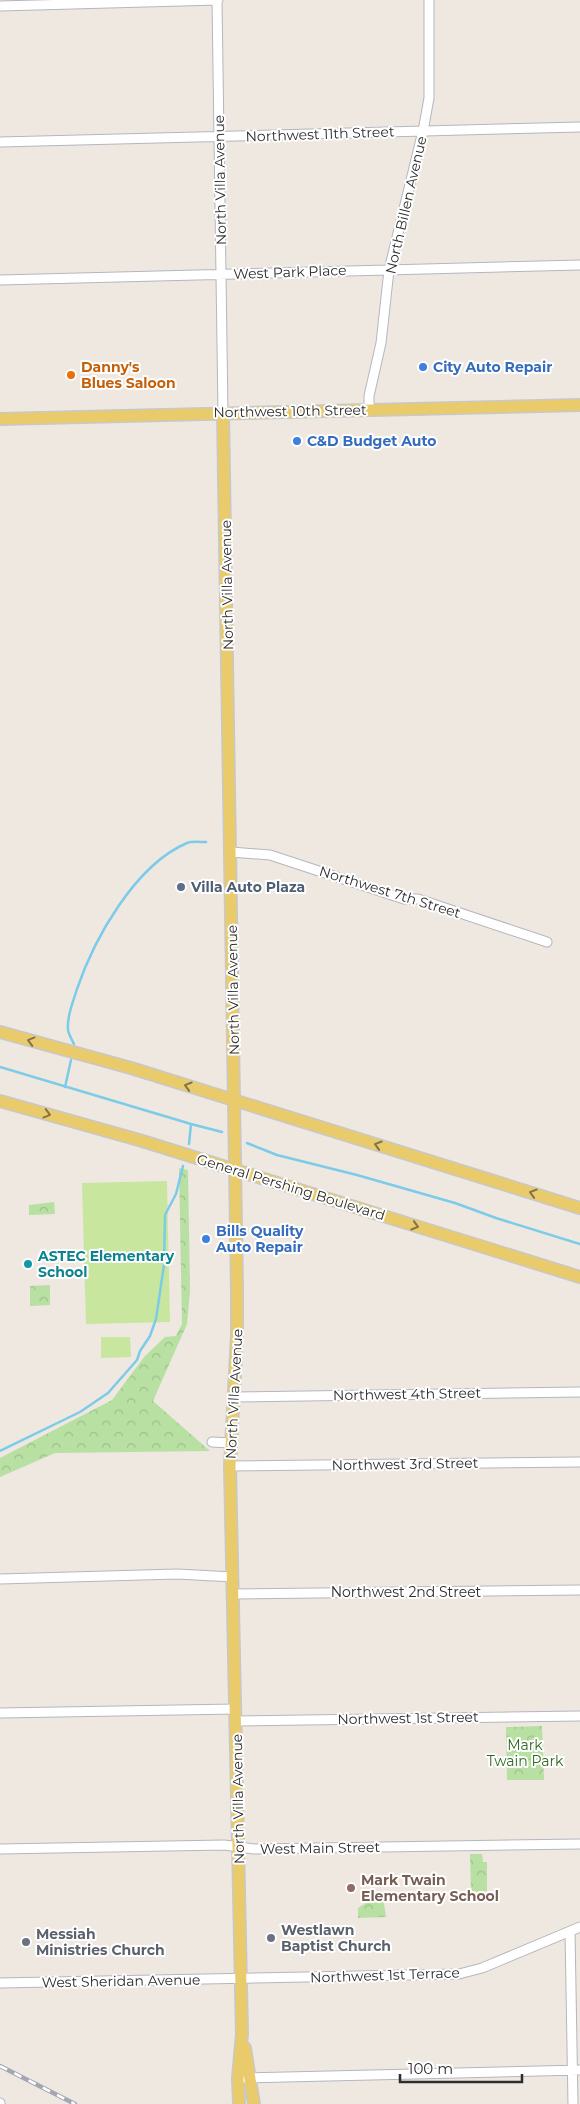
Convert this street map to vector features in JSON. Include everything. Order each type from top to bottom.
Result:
[{"type":"main road","name":"Northwest 10th Street","points":[[0,419],[580,405]]},
{"type":"main road","name":"North Villa Avenue","points":[[223,413],[238,1334],[230,1466],[242,2034]]},
{"type":"main road","points":[[0,1032],[131,1068],[580,1208]]},
{"type":"main road","name":"General Pershing Boulevard","points":[[0,1101],[98,1128],[580,1277]]},
{"type":"main road","points":[[242,2034],[251,2077],[254,2104]]},
{"type":"main road","points":[[239,2104],[238,2078],[242,2034]]},
{"type":"street","points":[[0,6],[217,0]]},
{"type":"street","name":"North Villa Avenue","points":[[217,0],[223,413]]},
{"type":"street","name":"North Billen Avenue","points":[[369,410],[369,396],[382,343],[389,270],[423,131],[429,98],[429,0]]},
{"type":"street","name":"Northwest 11th Street","points":[[0,142],[580,127]]},
{"type":"street","name":"West Park Place","points":[[0,280],[580,265]]},
{"type":"street","name":"Northwest 7th Street","points":[[231,852],[270,855],[404,900],[418,899],[547,942]]},
{"type":"street","name":"Northwest 4th Street","points":[[233,1397],[580,1392]]},
{"type":"street","points":[[212,1442],[230,1443]]},
{"type":"street","name":"Northwest 3rd Street","points":[[230,1466],[580,1462]]},
{"type":"street","points":[[0,1579],[177,1574],[232,1577]]},
{"type":"street","name":"Northwest 2nd Street","points":[[233,1594],[580,1590]]},
{"type":"street","name":"Northwest 1st Street","points":[[0,1713],[580,1716]]},
{"type":"street","name":"West Main Street","points":[[0,1849],[224,1845],[254,1848],[580,1844]]},
{"type":"street","name":"Northwest 1st Terrace","points":[[241,1979],[459,1974],[482,1968],[580,1927]]},
{"type":"street","points":[[570,1932],[576,2070],[573,2104]]},
{"type":"street","name":"West Sheridan Avenue","points":[[0,1983],[241,1979]]},
{"type":"street","points":[[238,2078],[576,2070]]},
{"type":"green space","points":[[179,1168],[188,1170],[190,1291],[187,1324],[153,1401],[210,1451],[55,1453],[0,1477],[0,1458],[112,1400],[145,1356],[165,1337],[176,1336],[182,1324]]},
{"type":"green space","points":[[167,1181],[170,1322],[86,1324],[82,1183]]},
{"type":"green space","points":[[54,1202],[55,1214],[29,1215],[29,1205]]},
{"type":"green space","points":[[50,1285],[50,1305],[30,1306],[30,1286]]},
{"type":"green space","points":[[101,1337],[130,1337],[131,1357],[101,1358]]},
{"type":"green space","name":"Mark Twain Park","points":[[542,1726],[544,1780],[507,1780],[506,1727]]},
{"type":"green space","points":[[470,1854],[482,1854],[483,1862],[487,1862],[487,1891],[471,1892]]},
{"type":"green space","points":[[375,1897],[383,1897],[386,1917],[358,1918],[358,1908]]},
{"type":"waterway","points":[[74,1044],[68,1032],[69,1014],[84,969],[119,906],[150,868],[168,854],[189,842],[206,842]]},
{"type":"waterway","points":[[65,1087],[71,1060]]},
{"type":"waterway","points":[[0,1067],[222,1132]]},
{"type":"waterway","points":[[189,1144],[191,1124]]},
{"type":"waterway","points":[[247,1143],[277,1155],[357,1175],[455,1203],[580,1244]]},
{"type":"waterway","points":[[0,1451],[80,1412],[108,1393],[137,1360],[140,1351],[150,1336],[156,1319],[164,1265],[165,1215],[176,1194],[183,1166]]},
{"type":"railway","points":[[0,2066],[75,2104]]},
{"type":"place","name":"City Auto Repair","points":[[423,367]]},
{"type":"place","name":"Danny's Blues Saloon","points":[[71,375]]},
{"type":"place","name":"C&D Budget Auto","points":[[297,441]]},
{"type":"place","name":"Villa Auto Plaza","points":[[181,887]]},
{"type":"place","name":"Bills Quality Auto Repair","points":[[206,1239]]},
{"type":"place","name":"ASTEC Elementary School","points":[[28,1264]]},
{"type":"place","name":"Mark Twain Elementary School","points":[[351,1888]]},
{"type":"place","name":"Westlawn Baptist Church","points":[[271,1938]]},
{"type":"place","name":"Messiah Ministries Church","points":[[26,1942]]}]
